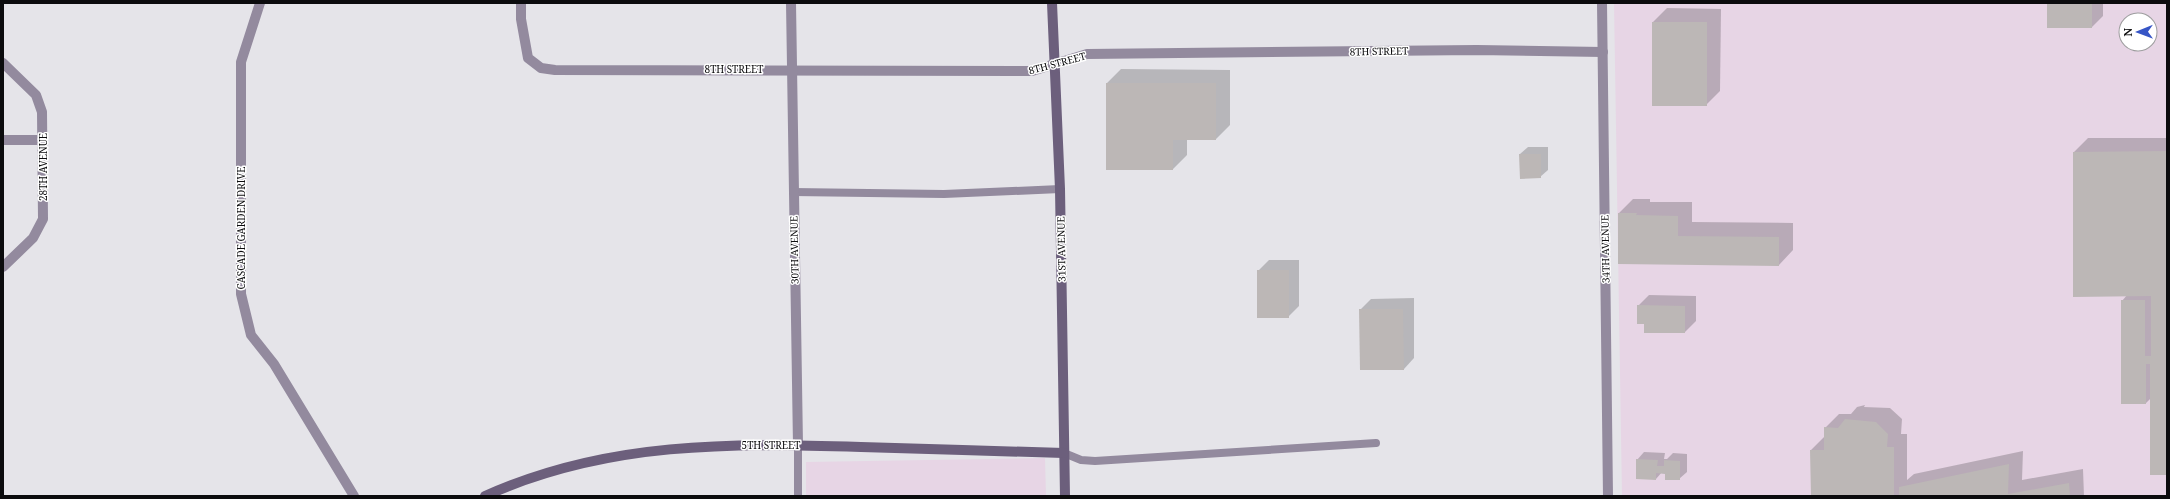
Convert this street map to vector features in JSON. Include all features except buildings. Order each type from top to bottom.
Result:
[{"type":"street","name":"CASCADE GARDEN DRIVE","points":[[260,3],[241,62],[241,294],[252,335],[274,364],[354,496]]},
{"type":"street","name":"8TH STREET","points":[[521,3],[528,58],[535,65],[541,68],[555,70],[792,69],[1032,71],[1087,54],[1477,50],[1603,52]]},
{"type":"street","name":"30TH AVENUE","points":[[791,3],[798,445]]},
{"type":"street","name":"31ST AVENUE","points":[[1052,3],[1060,189],[1065,496]]},
{"type":"street","name":"34TH AVENUE","points":[[1602,3],[1608,496]]},
{"type":"street","name":"28TH AVENUE","points":[[3,267],[34,238],[43,219],[42,112],[36,95],[4,64]]},
{"type":"street","points":[[3,140],[43,140]]},
{"type":"street","name":"5TH STREET","points":[[485,496],[532,477],[617,455],[703,446],[798,445],[1064,454]]},
{"type":"lane","points":[[793,192],[944,194],[1060,189]]},
{"type":"lane","points":[[1064,454],[1081,460],[1095,461],[1376,443]]},
{"type":"lane","name":"30TH AVENUE","points":[[798,445],[798,496]]},
{"type":"shaded area","points":[[1614,3],[2167,3],[2167,496],[1622,496]]},
{"type":"shaded area","points":[[1045,458],[1046,496],[806,496],[806,462]]}]
